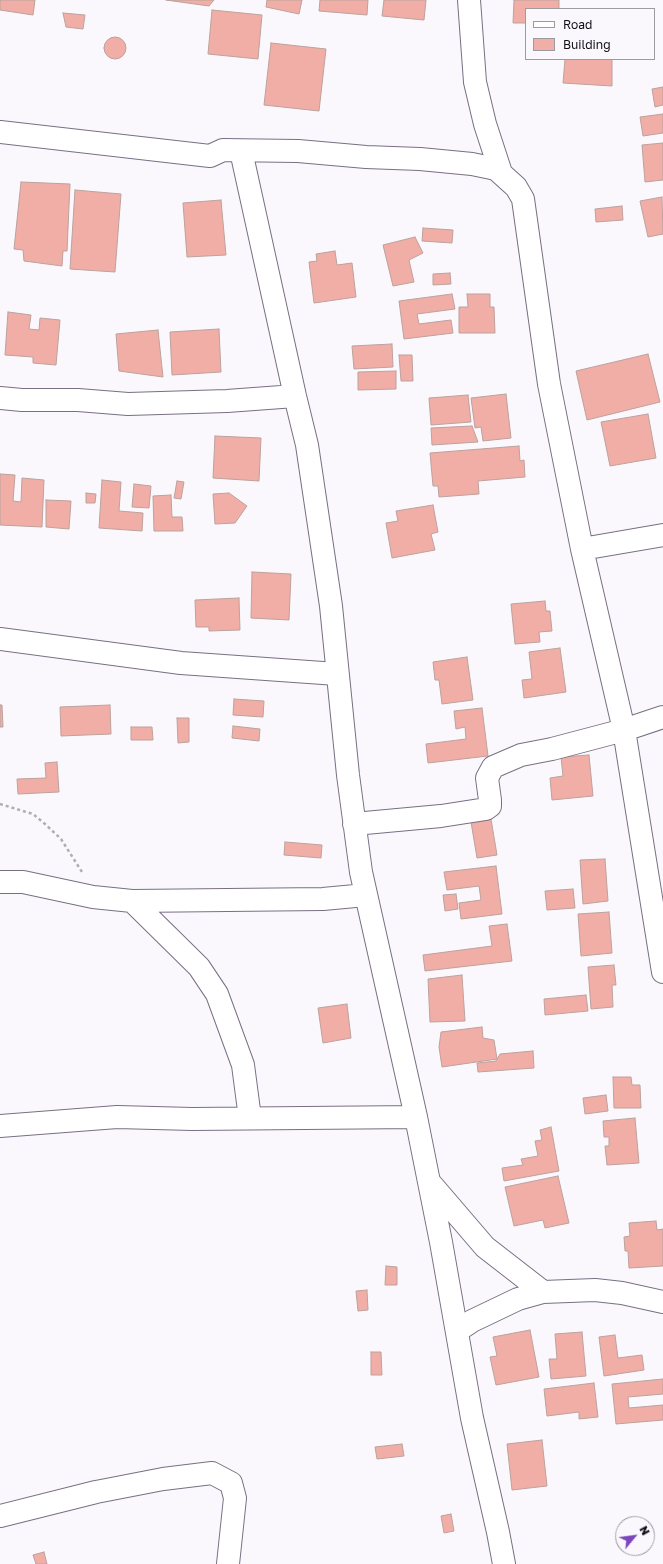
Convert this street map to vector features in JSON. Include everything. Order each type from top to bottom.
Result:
[{"type":"street","points":[[469,0],[475,82],[485,124],[501,173]]},
{"type":"street","points":[[0,132],[210,156],[223,150],[298,151],[472,164],[496,169],[516,187],[523,199],[549,384],[582,549],[624,730],[663,972]]},
{"type":"street","points":[[241,150],[308,452],[331,606],[337,674],[361,872],[416,1117],[472,1418],[504,1564]]},
{"type":"street","points":[[0,398],[22,400],[78,400],[128,404],[227,401],[295,396]]},
{"type":"street","points":[[582,549],[663,535]]},
{"type":"street","points":[[0,639],[181,663],[337,674]]},
{"type":"street","points":[[354,824],[441,816],[486,809],[490,806],[487,778],[489,771],[493,767],[521,756],[552,750],[624,730],[663,717]]},
{"type":"street","points":[[0,882],[23,882],[93,897],[132,901],[323,899],[366,895]]},
{"type":"street","points":[[132,901],[199,967],[217,994],[243,1065],[250,1118]]},
{"type":"street","points":[[0,1126],[117,1117],[416,1117]]},
{"type":"street","points":[[428,1181],[485,1246],[543,1292]]},
{"type":"street","points":[[457,1331],[472,1321],[518,1299],[543,1292],[594,1290],[622,1293],[663,1302]]},
{"type":"street","points":[[0,1516],[96,1492],[163,1479],[212,1472],[231,1484],[235,1498],[228,1564]]},
{"type":"path","points":[[0,804],[33,814],[61,839],[79,868],[93,897]]},
{"type":"building","points":[[0,0],[35,0],[33,15],[0,10]]},
{"type":"building","points":[[166,0],[214,0],[209,6]]},
{"type":"building","points":[[267,0],[302,0],[299,14],[266,7]]},
{"type":"building","points":[[320,0],[368,0],[367,15],[319,11]]},
{"type":"building","points":[[384,0],[426,0],[424,20],[382,16]]},
{"type":"building","points":[[514,0],[559,0],[559,8],[525,8],[525,23],[513,23]]},
{"type":"building","points":[[212,10],[262,15],[258,59],[208,54]]},
{"type":"building","points":[[63,13],[85,15],[83,29],[66,27]]},
{"type":"building","points":[[115,37],[123,40],[126,48],[123,56],[115,59],[107,56],[104,48],[107,40]]},
{"type":"building","points":[[271,43],[326,49],[319,111],[264,105]]},
{"type":"building","points":[[565,60],[612,60],[612,86],[563,83]]},
{"type":"building","points":[[663,87],[663,105],[655,107],[652,89]]},
{"type":"building","points":[[663,114],[663,133],[643,136],[640,117]]},
{"type":"building","points":[[663,143],[663,180],[645,182],[642,145]]},
{"type":"building","points":[[21,182],[70,184],[67,251],[63,251],[62,266],[24,261],[23,250],[14,249]]},
{"type":"building","points":[[75,190],[121,194],[115,272],[70,269]]},
{"type":"building","points":[[662,197],[663,234],[648,237],[640,201]]},
{"type":"building","points":[[221,200],[226,255],[187,257],[183,203]]},
{"type":"building","points":[[622,206],[623,220],[596,222],[595,209]]},
{"type":"building","points":[[423,228],[453,230],[452,243],[422,241]]},
{"type":"building","points":[[415,237],[423,253],[409,260],[414,282],[393,286],[383,245]]},
{"type":"building","points":[[335,251],[337,265],[352,263],[356,297],[314,303],[309,262],[317,261],[316,254]]},
{"type":"building","points":[[450,273],[451,284],[433,285],[433,274]]},
{"type":"building","points":[[452,294],[455,309],[417,314],[419,324],[451,320],[453,333],[404,339],[399,301]]},
{"type":"building","points":[[467,294],[490,294],[490,307],[494,307],[495,333],[459,333],[459,307],[468,307]]},
{"type":"building","points":[[8,312],[31,315],[29,329],[39,330],[40,318],[60,320],[56,365],[33,363],[33,357],[5,355]]},
{"type":"building","points":[[219,329],[221,372],[172,375],[170,332]]},
{"type":"building","points":[[158,330],[163,377],[119,371],[116,334]]},
{"type":"building","points":[[392,344],[393,367],[354,369],[352,346]]},
{"type":"building","points":[[648,354],[660,402],[587,420],[576,371]]},
{"type":"building","points":[[399,355],[412,355],[413,381],[401,381]]},
{"type":"building","points":[[396,371],[396,389],[358,390],[358,372]]},
{"type":"building","points":[[506,394],[511,438],[483,441],[481,427],[475,428],[471,398]]},
{"type":"building","points":[[468,395],[471,422],[431,425],[429,398]]},
{"type":"building","points":[[648,414],[656,458],[610,466],[601,422]]},
{"type":"building","points":[[472,426],[478,442],[432,445],[431,428]]},
{"type":"building","points":[[215,436],[261,438],[259,481],[213,478]]},
{"type":"building","points":[[519,446],[520,461],[524,460],[525,477],[478,481],[479,494],[439,497],[438,486],[433,486],[430,453]]},
{"type":"building","points":[[0,474],[15,475],[13,501],[21,502],[22,478],[44,480],[42,527],[0,525]]},
{"type":"building","points":[[102,480],[121,482],[119,511],[143,513],[142,531],[99,528]]},
{"type":"building","points":[[177,481],[184,482],[181,499],[174,498]]},
{"type":"building","points":[[134,484],[151,486],[149,508],[132,507]]},
{"type":"building","points":[[86,493],[96,494],[95,503],[86,503]]},
{"type":"building","points":[[229,493],[247,506],[235,523],[215,524],[213,494]]},
{"type":"building","points":[[171,495],[172,517],[182,517],[183,531],[154,531],[153,496]]},
{"type":"building","points":[[46,500],[71,501],[69,529],[46,527]]},
{"type":"building","points":[[433,505],[438,532],[431,534],[435,550],[392,558],[386,523],[398,521],[396,511]]},
{"type":"building","points":[[252,572],[291,574],[289,620],[251,618]]},
{"type":"building","points":[[239,598],[240,630],[209,631],[209,627],[196,627],[195,600]]},
{"type":"building","points":[[545,601],[546,611],[550,611],[552,631],[539,632],[540,642],[515,644],[511,604]]},
{"type":"building","points":[[560,648],[566,692],[524,698],[522,680],[532,679],[529,652]]},
{"type":"building","points":[[467,657],[473,700],[442,704],[439,680],[435,680],[433,662]]},
{"type":"building","points":[[234,699],[264,701],[263,717],[233,715]]},
{"type":"building","points":[[0,705],[2,705],[3,727],[0,727]]},
{"type":"building","points":[[110,705],[111,734],[61,736],[60,707]]},
{"type":"building","points":[[482,708],[488,756],[428,763],[426,744],[466,739],[465,727],[456,729],[454,711]]},
{"type":"building","points":[[177,718],[189,718],[189,742],[178,743]]},
{"type":"building","points":[[233,726],[260,729],[259,741],[232,738]]},
{"type":"building","points":[[131,727],[152,727],[153,740],[131,740]]},
{"type":"building","points":[[589,755],[593,796],[552,800],[550,778],[563,776],[561,757]]},
{"type":"building","points":[[57,762],[59,792],[18,794],[17,779],[46,778],[45,763]]},
{"type":"building","points":[[490,813],[497,855],[477,858],[470,816]]},
{"type":"building","points":[[285,842],[322,845],[321,858],[284,855]]},
{"type":"building","points":[[605,859],[608,901],[583,904],[580,860]]},
{"type":"building","points":[[496,866],[502,914],[461,919],[459,903],[481,900],[479,886],[447,890],[444,872]]},
{"type":"building","points":[[573,889],[575,908],[547,910],[545,891]]},
{"type":"building","points":[[456,894],[458,909],[445,911],[443,895]]},
{"type":"building","points":[[609,912],[612,953],[581,956],[578,914]]},
{"type":"building","points":[[507,924],[512,961],[425,971],[423,955],[492,946],[489,926]]},
{"type":"building","points":[[614,965],[616,985],[612,985],[613,1007],[591,1009],[588,967]]},
{"type":"building","points":[[462,975],[465,1021],[430,1022],[428,979]]},
{"type":"building","points":[[586,995],[588,1011],[545,1015],[544,999]]},
{"type":"building","points":[[347,1004],[351,1038],[323,1043],[318,1008]]},
{"type":"building","points":[[482,1027],[483,1038],[494,1040],[497,1059],[442,1067],[439,1047],[441,1032]]},
{"type":"building","points":[[533,1051],[534,1068],[478,1072],[477,1063],[496,1061],[500,1054]]},
{"type":"building","points":[[613,1077],[631,1077],[632,1085],[640,1085],[641,1108],[614,1108]]},
{"type":"building","points":[[606,1095],[608,1111],[585,1114],[583,1098]]},
{"type":"building","points":[[635,1118],[639,1163],[607,1165],[605,1146],[609,1146],[609,1137],[604,1137],[603,1121]]},
{"type":"building","points":[[551,1127],[559,1171],[504,1181],[502,1168],[523,1165],[521,1159],[538,1156],[535,1141],[542,1140],[540,1130]]},
{"type":"building","points":[[558,1176],[569,1223],[545,1228],[543,1220],[514,1226],[505,1187]]},
{"type":"building","points":[[656,1221],[657,1230],[663,1229],[663,1266],[629,1268],[628,1251],[625,1251],[624,1237],[630,1236],[629,1223]]},
{"type":"building","points":[[386,1266],[397,1267],[397,1285],[385,1285]]},
{"type":"building","points":[[367,1290],[368,1310],[358,1311],[356,1291]]},
{"type":"building","points":[[530,1330],[539,1377],[496,1385],[490,1357],[497,1356],[493,1337]]},
{"type":"building","points":[[582,1332],[586,1376],[551,1379],[549,1359],[557,1359],[555,1334]]},
{"type":"building","points":[[615,1335],[618,1358],[642,1355],[644,1370],[604,1376],[599,1337]]},
{"type":"building","points":[[371,1352],[381,1352],[382,1375],[371,1375]]},
{"type":"building","points":[[663,1379],[663,1394],[628,1397],[629,1408],[663,1405],[663,1420],[616,1424],[612,1384]]},
{"type":"building","points":[[594,1383],[598,1417],[579,1419],[579,1412],[547,1416],[544,1389]]},
{"type":"building","points":[[542,1440],[547,1486],[512,1490],[507,1444]]},
{"type":"building","points":[[402,1444],[404,1456],[377,1459],[375,1447]]},
{"type":"building","points":[[451,1514],[454,1531],[444,1533],[441,1516]]},
{"type":"building","points":[[44,1552],[47,1564],[36,1564],[33,1555]]}]
